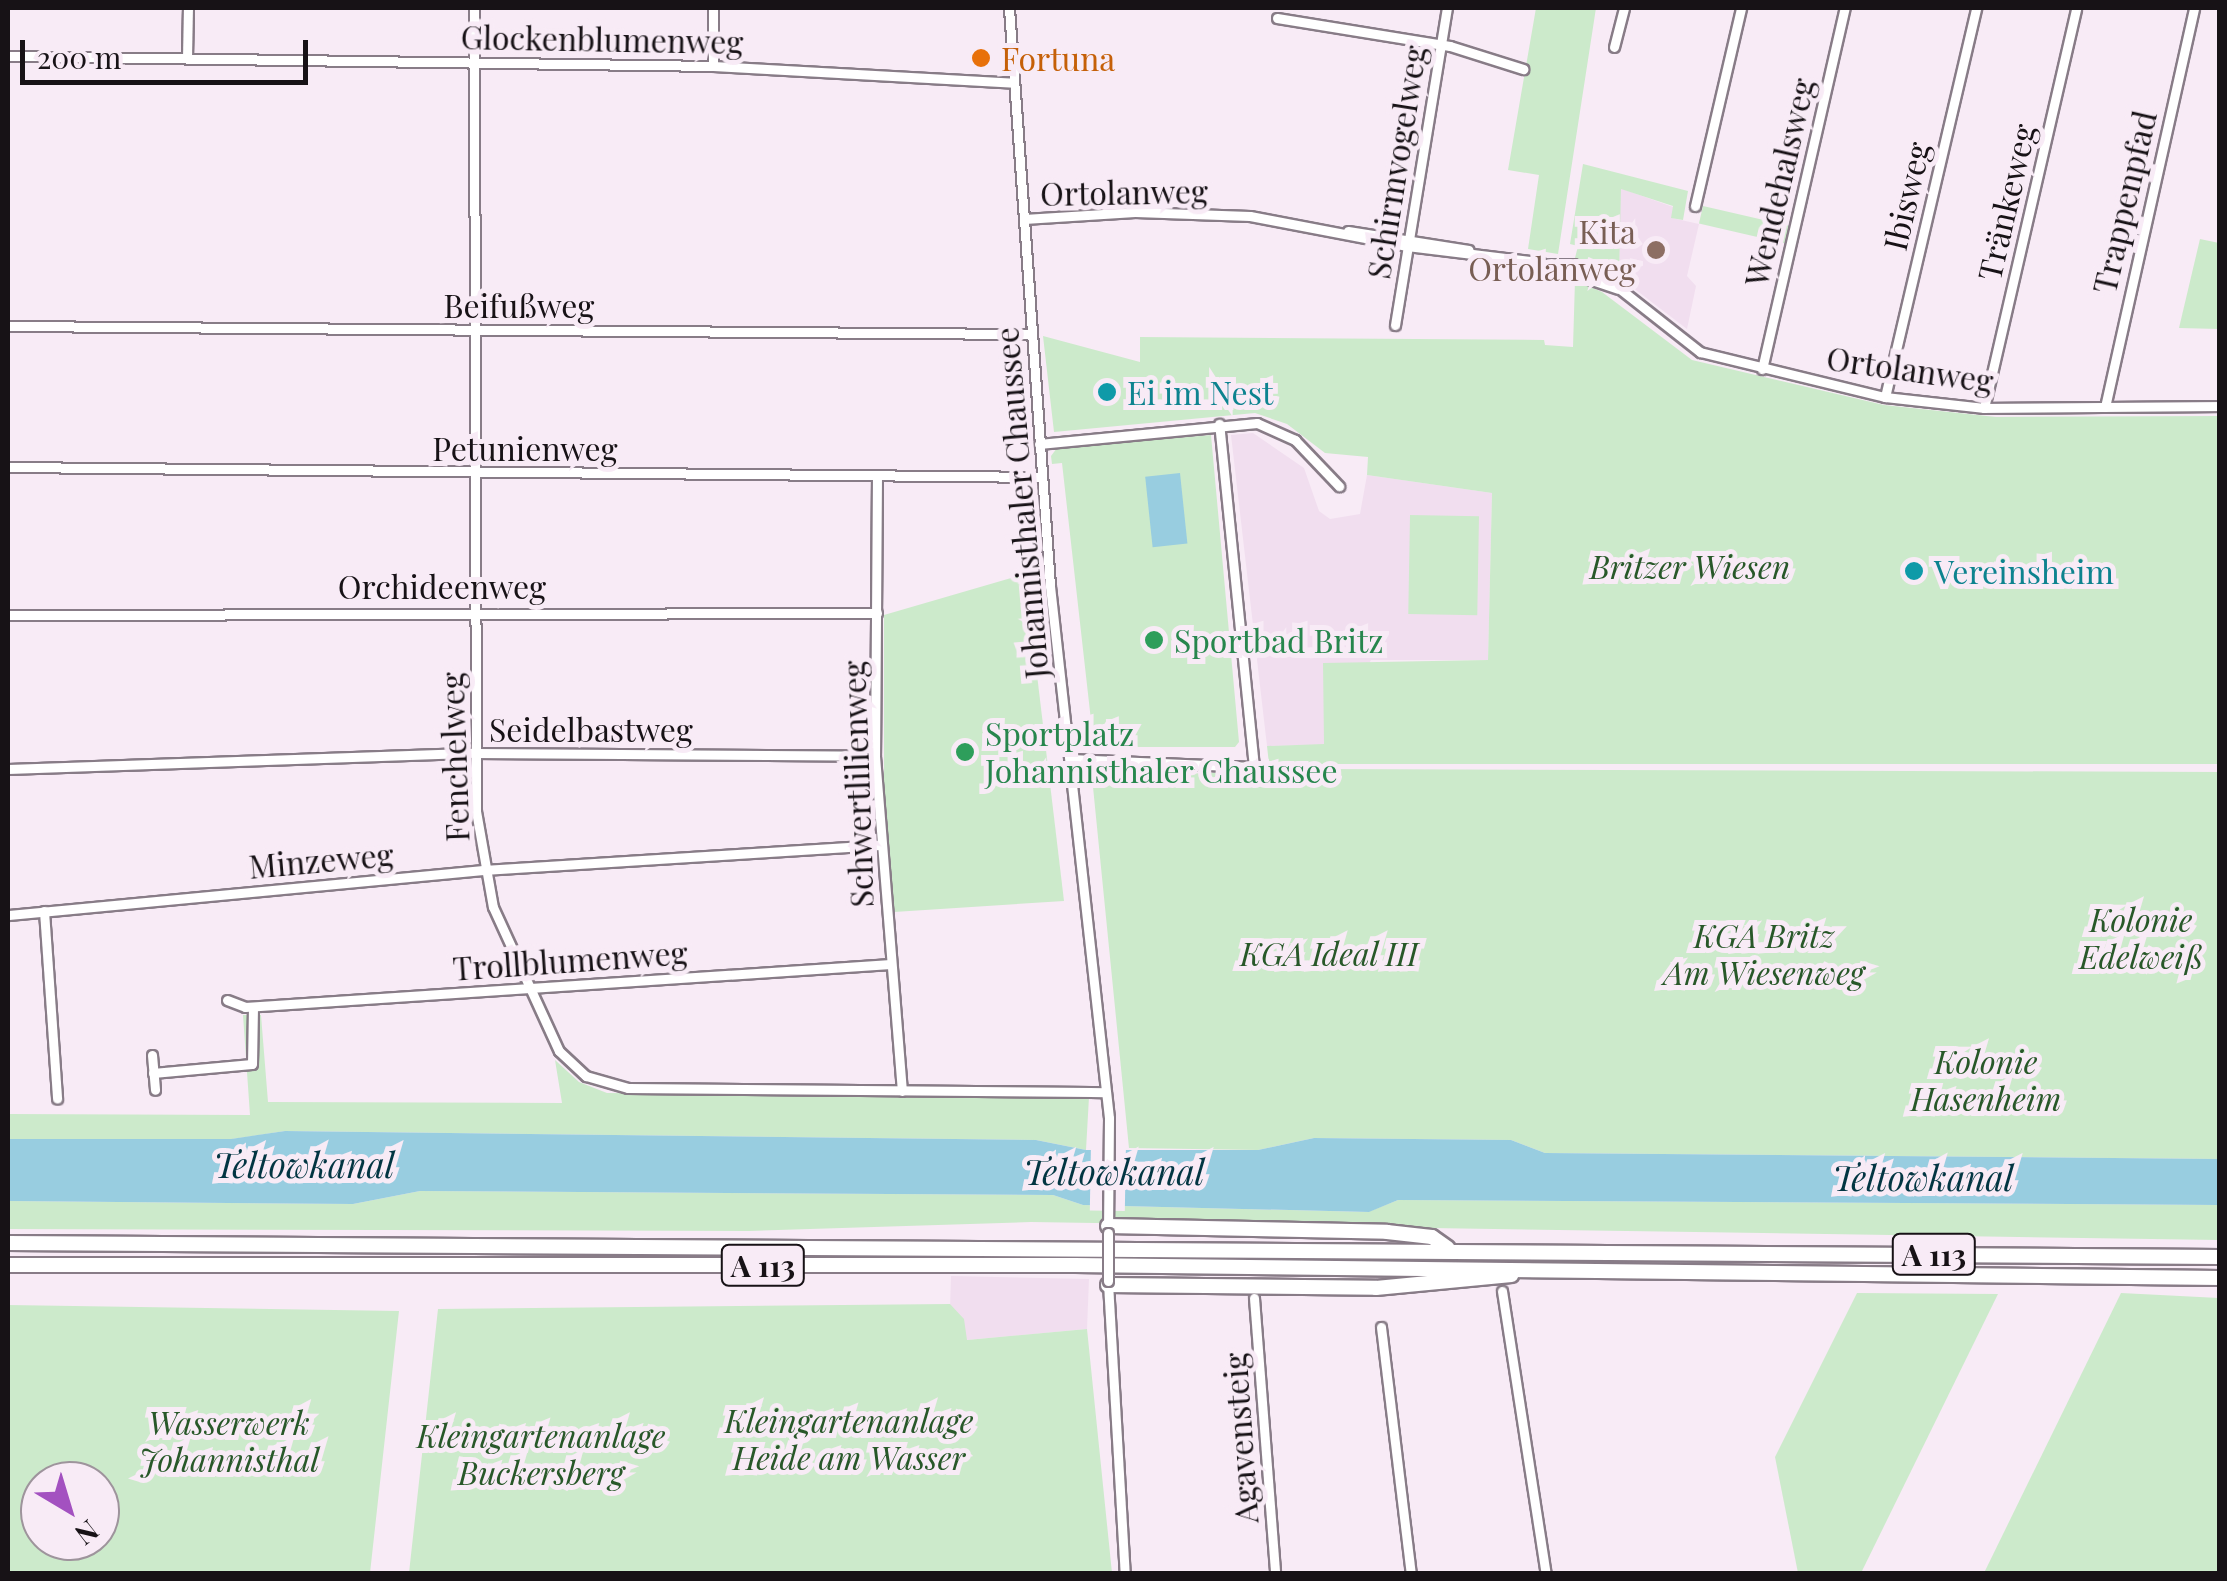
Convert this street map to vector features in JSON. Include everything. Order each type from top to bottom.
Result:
[{"type":"highway","points":[[1108,1225],[1387,1232],[1432,1237],[1448,1248]]},
{"type":"highway","name":"A 113","points":[[8,1243],[1448,1248],[2220,1257]]},
{"type":"highway","name":"A 113","points":[[8,1265],[2220,1278]]},
{"type":"highway","points":[[1108,1283],[1376,1288],[1502,1281],[1518,1272]]},
{"type":"street","points":[[187,58],[188,8]]},
{"type":"street","name":"Fenchelweg","points":[[474,8],[474,753],[484,870],[528,988],[572,1067],[615,1086],[1105,1092]]},
{"type":"street","points":[[713,8],[713,66]]},
{"type":"street","name":"Johannisthaler Chaussee","points":[[1008,8],[1041,477],[1109,1136],[1108,1283]]},
{"type":"street","name":"Schirmvogelweg","points":[[1395,324],[1447,8]]},
{"type":"street","points":[[1614,47],[1624,8]]},
{"type":"street","points":[[1695,206],[1741,8]]},
{"type":"street","name":"Wendehalsweg","points":[[1762,368],[1845,8]]},
{"type":"street","name":"Ibisweg","points":[[1885,396],[1976,8]]},
{"type":"street","name":"Tränkeweg","points":[[1984,408],[2076,8]]},
{"type":"street","name":"Trappenpfad","points":[[2104,407],[2194,8]]},
{"type":"street","points":[[1277,18],[1441,44],[1523,69]]},
{"type":"street","name":"Glockenblumenweg","points":[[8,56],[713,66],[1014,83]]},
{"type":"street","name":"Ortolanweg","points":[[1024,219],[1174,212],[1250,216],[1551,264],[1618,289],[1687,345],[1762,368],[1885,396],[1984,408],[2220,406]]},
{"type":"street","name":"Beifußweg","points":[[8,326],[1031,334]]},
{"type":"street","points":[[1039,444],[1219,424],[1278,430],[1321,462],[1339,486]]},
{"type":"street","points":[[1070,759],[1254,766],[1219,424]]},
{"type":"street","name":"Petunienweg","points":[[8,468],[1041,477]]},
{"type":"street","name":"Schwertlilienweg","points":[[878,476],[875,756],[879,844],[902,1091]]},
{"type":"street","name":"Orchideenweg","points":[[8,615],[475,610],[876,613]]},
{"type":"street","name":"Seidelbastweg","points":[[8,768],[474,753],[875,756]]},
{"type":"street","name":"Minzeweg","points":[[8,915],[484,870],[879,844]]},
{"type":"street","points":[[44,911],[57,1099]]},
{"type":"street","name":"Trollblumenweg","points":[[227,1000],[253,1007],[891,964]]},
{"type":"street","points":[[153,1073],[252,1064],[253,1007]]},
{"type":"street","points":[[152,1055],[155,1090]]},
{"type":"street","points":[[1108,1283],[1125,1574]]},
{"type":"street","points":[[1502,1291],[1546,1574]]},
{"type":"street","name":"Agavensteig","points":[[1254,1298],[1275,1574]]},
{"type":"street","points":[[1381,1327],[1411,1574]]},
{"type":"shaded area","name":"Kita Ortolanweg","points":[[1620,188],[1673,207],[1672,218],[1699,224],[1687,276],[1696,286],[1687,329],[1619,277]]},
{"type":"shaded area","points":[[1253,433],[1304,468],[1319,511],[1330,519],[1360,514],[1367,475],[1492,493],[1488,660],[1371,660],[1324,745],[1267,746],[1231,435]]},
{"type":"shaded area","points":[[951,1276],[1089,1279],[1087,1329],[966,1340],[950,1309]]},
{"type":"green space","points":[[1536,8],[1596,8],[1558,254],[1528,249],[1539,175],[1508,170]]},
{"type":"green space","points":[[1583,164],[1688,191],[1683,220],[1671,218],[1673,206],[1621,189],[1619,277],[1575,258],[1578,246],[1570,244]]},
{"type":"green space","points":[[1703,206],[1789,226],[1785,243],[1699,224]]},
{"type":"green space","points":[[2200,239],[2219,243],[2219,329],[2179,328]]},
{"type":"green space","name":"Britzer Wiesen","points":[[1575,280],[1602,292],[1692,360],[1884,405],[1996,417],[2219,416],[2219,764],[1269,764],[1267,746],[1324,744],[1323,663],[1488,660],[1492,493],[1367,475],[1368,457],[1325,453],[1287,424],[1255,413],[1054,432],[1043,336],[1140,362],[1140,337],[1544,340],[1545,345],[1573,347]]},
{"type":"green space","name":"Sportbad Britz","points":[[1211,435],[1239,742],[1235,747],[1094,747],[1062,463],[1052,464],[1051,456],[1057,448]]},
{"type":"green space","points":[[1410,515],[1479,516],[1477,615],[1408,614]]},
{"type":"green space","name":"Sportplatz Johannisthaler Chaussee","points":[[1025,574],[1064,901],[894,912],[884,807],[884,615]]},
{"type":"green space","points":[[1324,769],[2219,772],[2219,1159],[1545,1153],[1511,1140],[1314,1138],[1258,1150],[1129,1148],[1092,777]]},
{"type":"green space","points":[[243,1015],[261,1015],[268,1102],[562,1103],[555,1060],[579,1082],[607,1093],[1089,1097],[1086,1150],[1036,1140],[285,1131],[232,1139],[8,1139],[8,1114],[250,1115]]},
{"type":"green space","points":[[420,1191],[1053,1195],[1083,1205],[1368,1212],[1398,1200],[2220,1205],[2219,1240],[1031,1222],[749,1231],[8,1229],[8,1201],[353,1204]]},
{"type":"green space","points":[[1857,1293],[1998,1294],[1861,1573],[1798,1573],[1775,1457]]},
{"type":"green space","points":[[2121,1293],[2219,1298],[2219,1573],[1984,1573]]},
{"type":"green space","name":"Kleingartenanlage Heide am Wasser","points":[[950,1304],[964,1319],[967,1340],[1087,1329],[1112,1573],[409,1573],[438,1309]]},
{"type":"green space","name":"Wasserwerk Johannisthal","points":[[8,1305],[399,1311],[370,1573],[8,1573]]},
{"type":"water","points":[[1180,473],[1187,544],[1153,547],[1145,477]]},
{"type":"water","name":"Teltowkanal","points":[[285,1131],[1036,1140],[1086,1150],[1258,1150],[1314,1138],[1511,1140],[1545,1153],[2220,1159],[2219,1205],[1398,1200],[1369,1212],[1083,1205],[1053,1195],[420,1191],[353,1204],[8,1201],[8,1139],[231,1139]]},
{"type":"pier","points":[[1091,1142],[1126,1143],[1125,1211],[1090,1210]]},
{"type":"place","name":"Fortuna","points":[[981,58]]},
{"type":"place","name":"Kita Ortolanweg","points":[[1656,250]]},
{"type":"place","name":"Ei im Nest","points":[[1107,392]]},
{"type":"place","name":"Vereinsheim","points":[[1914,571]]},
{"type":"place","name":"Sportbad Britz","points":[[1154,640]]},
{"type":"place","name":"Sportplatz Johannisthaler Chaussee","points":[[965,752]]},
{"type":"park label","name":"Kolonie Edelweiß","points":[[2141,938]]},
{"type":"park label","name":"KGA Ideal III","points":[[1329,953]]},
{"type":"park label","name":"KGA Britz Am Wiesenweg","points":[[1764,954]]},
{"type":"park label","name":"Kolonie Hasenheim","points":[[1986,1080]]},
{"type":"park label","name":"Kleingartenanlage Buckersberg","points":[[541,1454]]}]
